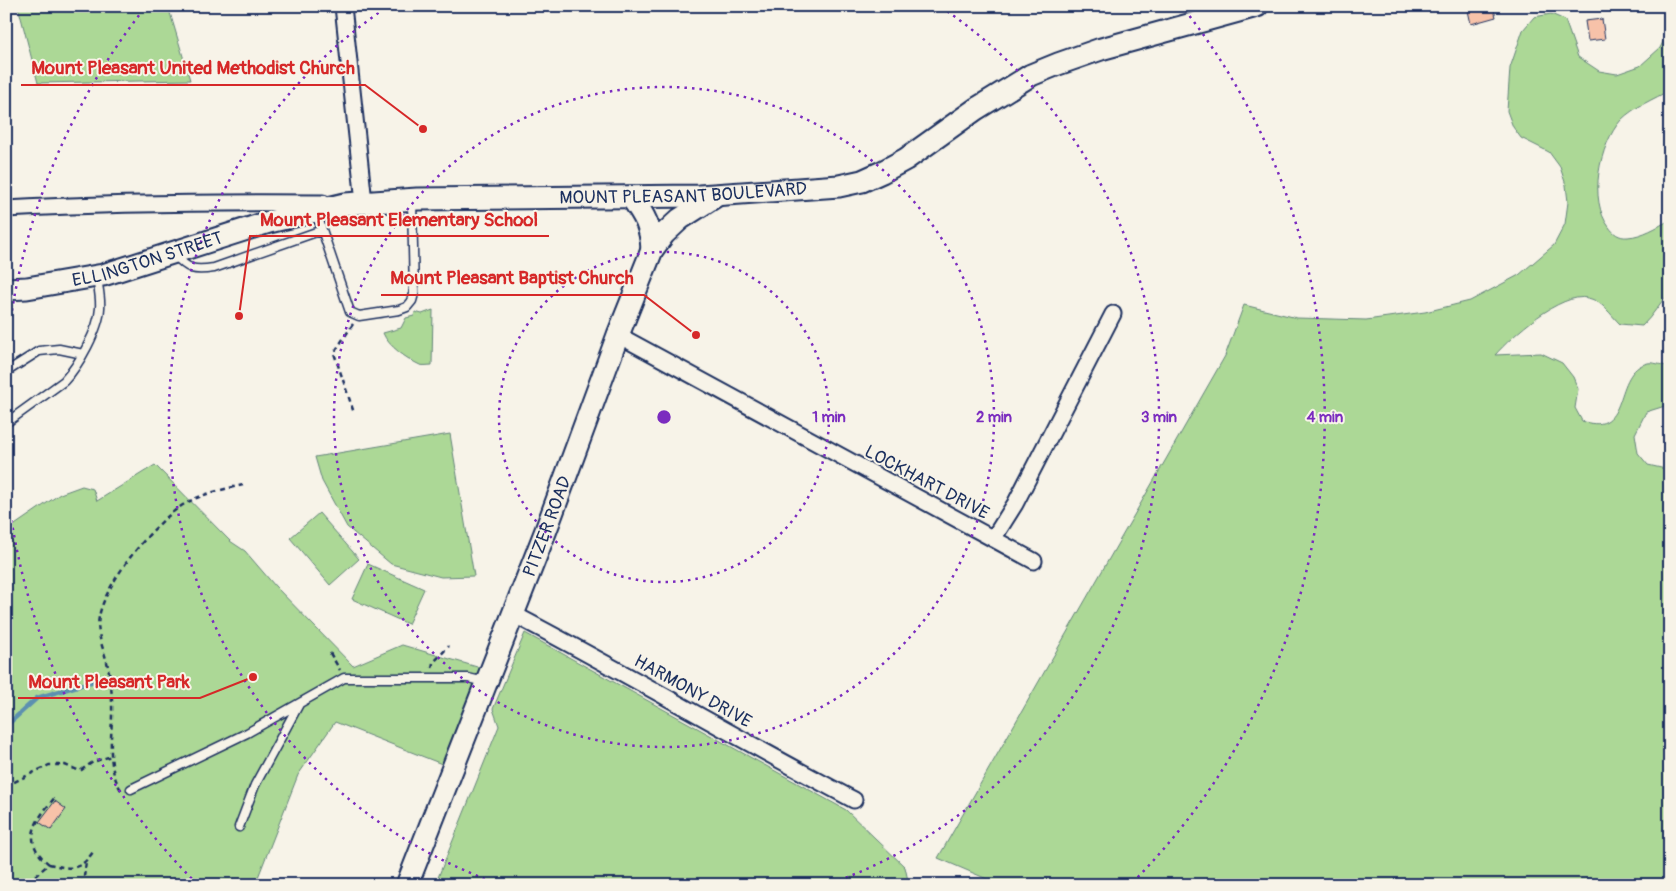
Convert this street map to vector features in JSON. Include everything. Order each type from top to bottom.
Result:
[{"type":"street","points":[[343,6],[354,203]]},
{"type":"street","name":"MOUNT PLEASANT BOULEVARD","points":[[6,209],[216,202],[354,203],[412,199],[631,197],[719,194],[839,186],[882,172],[906,159],[976,109],[1031,75],[1088,53],[1257,6]]},
{"type":"street","name":"PITZER ROAD","points":[[407,885],[514,614],[618,335],[652,250],[664,234],[680,219],[719,194]]},
{"type":"street","points":[[631,197],[641,211],[651,232],[652,250]]},
{"type":"street","name":"ELLINGTON STREET","points":[[6,289],[26,288],[96,276],[269,222],[315,210],[354,203]]},
{"type":"street","points":[[993,538],[1015,504],[1113,314]]},
{"type":"street","name":"LOCKHART DRIVE","points":[[618,335],[1034,561]]},
{"type":"street","name":"HARMONY DRIVE","points":[[514,614],[854,800]]},
{"type":"lane","points":[[315,210],[350,312],[359,316],[399,310],[407,307],[412,301],[414,294],[412,199]]},
{"type":"lane","points":[[173,253],[184,265],[192,269],[202,270],[214,268],[322,230]]},
{"type":"lane","points":[[6,423],[64,380],[71,373],[83,354],[98,322],[101,307],[96,276]]},
{"type":"lane","points":[[6,372],[39,351],[59,349],[83,354]]},
{"type":"lane","points":[[131,789],[247,733],[344,678],[468,678],[487,682]]},
{"type":"lane","points":[[239,827],[255,785],[299,704]]},
{"type":"path","points":[[354,413],[334,353],[359,316]]},
{"type":"path","points":[[122,791],[111,762],[112,702],[107,665],[98,630],[99,617],[104,602],[125,563],[155,528],[187,502],[215,491],[243,485]]},
{"type":"path","points":[[433,663],[448,646]]},
{"type":"path","points":[[330,653],[344,678]]},
{"type":"path","points":[[6,786],[49,765],[65,765],[80,771],[93,762],[111,756]]},
{"type":"path","points":[[56,796],[42,812],[33,828],[36,850],[49,864],[73,868],[86,862]]},
{"type":"path","points":[[80,885],[84,877],[86,862],[93,852]]},
{"type":"path","points":[[35,876],[49,864]]},
{"type":"green space","points":[[18,6],[168,6],[190,80],[38,83]]},
{"type":"green space","points":[[1551,14],[1565,20],[1578,57],[1599,71],[1617,74],[1640,66],[1660,48],[1670,28],[1670,90],[1638,107],[1621,120],[1607,143],[1599,173],[1598,188],[1603,216],[1614,233],[1619,236],[1639,235],[1670,220],[1670,292],[1642,326],[1620,324],[1602,305],[1588,298],[1577,298],[1564,302],[1537,317],[1495,355],[1541,353],[1562,363],[1573,377],[1578,389],[1575,408],[1582,421],[1598,424],[1608,420],[1615,412],[1629,378],[1637,368],[1652,363],[1667,366],[1670,371],[1670,402],[1665,406],[1646,412],[1635,434],[1638,453],[1648,465],[1670,470],[1670,885],[1001,885],[938,858],[1225,356],[1244,305],[1297,318],[1366,320],[1425,312],[1470,301],[1519,275],[1554,245],[1565,224],[1568,202],[1566,185],[1560,167],[1549,152],[1521,138],[1513,127],[1507,111],[1510,68],[1523,30],[1534,17]]},
{"type":"green space","points":[[433,310],[432,365],[420,365],[398,352],[385,338],[383,333],[401,328],[406,318],[414,316],[415,312],[422,314]]},
{"type":"green space","points":[[450,434],[474,576],[441,577],[391,564],[347,527],[322,481],[315,457]]},
{"type":"green space","points":[[155,465],[230,541],[245,551],[275,586],[353,666],[402,645],[484,669],[447,766],[335,722],[298,775],[255,885],[6,885],[6,531],[60,494],[82,486],[93,489],[97,501]]},
{"type":"green space","points":[[319,513],[359,559],[330,585],[290,538]]},
{"type":"green space","points":[[368,564],[424,589],[408,624],[352,599]]},
{"type":"green space","points":[[525,633],[846,810],[905,867],[909,885],[435,885],[499,726],[493,709]]},
{"type":"building","points":[[1467,6],[1493,6],[1496,17],[1471,24]]},
{"type":"building","points":[[1602,19],[1605,39],[1588,41],[1585,21]]},
{"type":"building","points":[[55,801],[66,809],[51,830],[39,822]]},
{"type":"waterway","points":[[6,726],[37,698],[104,678]]},
{"type":"place","name":"Mount Pleasant United Methodist Church","points":[[423,129]]},
{"type":"place","name":"Mount Pleasant Elementary School","points":[[239,316]]},
{"type":"place","name":"Mount Pleasant Baptist Church","points":[[696,335]]},
{"type":"place","name":"Mount Pleasant Park","points":[[253,677]]}]
